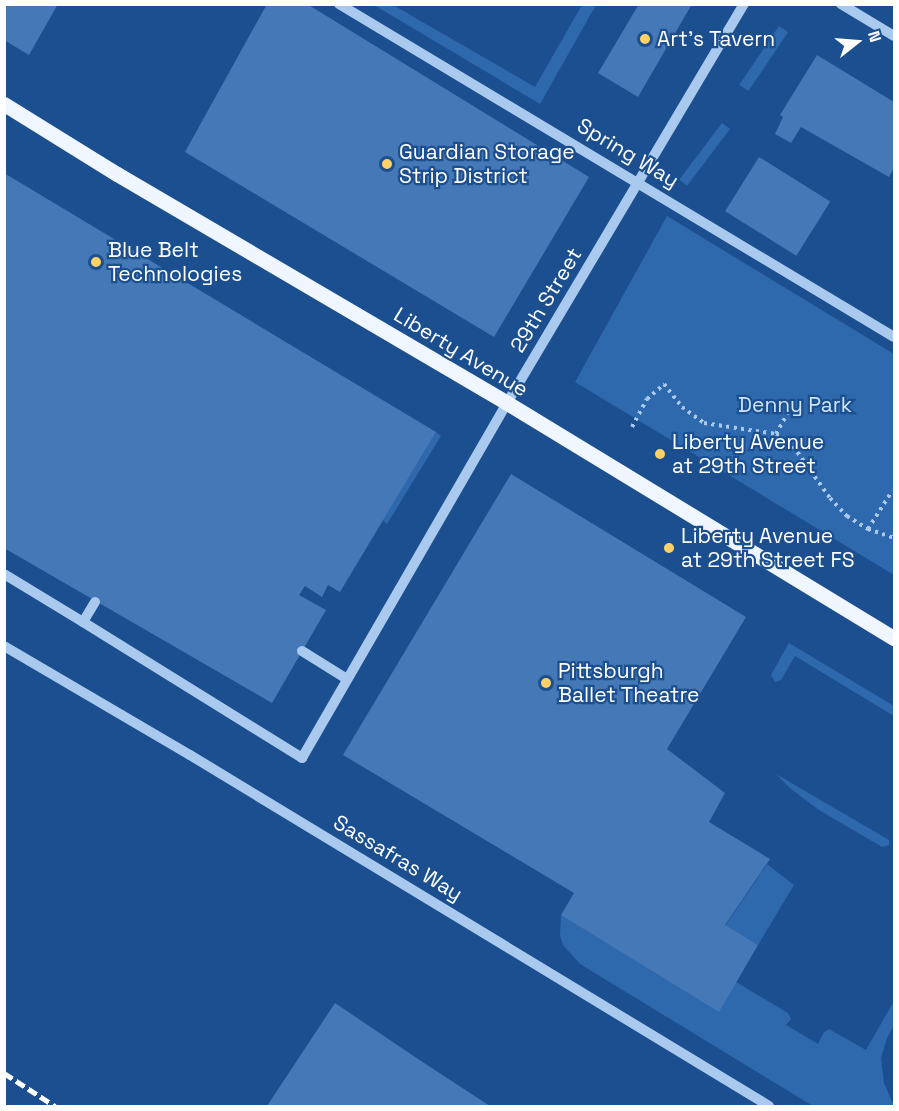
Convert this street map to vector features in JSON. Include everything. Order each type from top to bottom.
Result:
[{"type":"main road","name":"Liberty Avenue","points":[[4,104],[117,174],[507,404],[894,638]]},
{"type":"street","name":"Spring Way","points":[[339,4],[894,337]]},
{"type":"street","name":"29th Street","points":[[83,622],[302,758],[507,404],[744,4]]},
{"type":"street","points":[[841,4],[894,36]]},
{"type":"street","points":[[4,574],[83,622],[95,602]]},
{"type":"street","name":"Sassafras Way","points":[[4,646],[190,754],[769,1107]]},
{"type":"street","points":[[302,651],[347,679]]},
{"type":"path","points":[[632,427],[647,399],[664,384],[682,407],[704,423],[776,434],[793,446],[830,498],[847,516],[868,529],[894,538]]},
{"type":"path","points":[[776,434],[789,411]]},
{"type":"path","points":[[868,529],[892,491]]},
{"type":"green space","points":[[374,5],[393,5],[535,87],[582,5],[596,5],[540,104]]},
{"type":"green space","points":[[779,26],[788,32],[748,91],[739,85]]},
{"type":"green space","points":[[722,123],[730,129],[687,186],[679,180]]},
{"type":"green space","name":"Denny Park","points":[[667,216],[894,354],[894,575],[575,382]]},
{"type":"green space","points":[[436,432],[441,436],[387,524],[383,520]]},
{"type":"green space","points":[[789,643],[894,706],[894,716],[795,656],[781,680],[775,682],[771,675]]},
{"type":"green space","points":[[776,774],[889,840],[889,845],[882,847],[819,810],[791,789]]},
{"type":"green space","points":[[767,864],[794,885],[758,945],[725,926]]},
{"type":"green space","points":[[561,915],[736,982],[788,1013],[791,1019],[786,1025],[818,1044],[824,1032],[829,1029],[866,1050],[894,1001],[894,1025],[881,1058],[884,1083],[894,1106],[813,1106],[580,964],[563,945],[560,935]]},
{"type":"building","points":[[4,4],[58,4],[29,55],[4,40]]},
{"type":"building","name":"Guardian Storage Strip District","points":[[267,4],[307,4],[589,177],[494,337],[185,152]]},
{"type":"building","name":"Art's Tavern","points":[[639,4],[692,4],[638,97],[598,73]]},
{"type":"building","points":[[817,55],[894,102],[894,168],[889,177],[801,127],[791,143],[775,134],[783,117],[780,115]]},
{"type":"building","points":[[759,157],[830,202],[796,256],[725,211]]},
{"type":"building","points":[[4,173],[436,432],[340,592],[328,585],[322,597],[305,586],[299,595],[326,610],[272,703],[4,548]]},
{"type":"building","name":"Pittsburgh Ballet Theatre","points":[[511,474],[746,617],[667,749],[725,793],[709,822],[770,859],[725,925],[758,945],[719,1012],[561,915],[574,893],[343,755]]},
{"type":"building","points":[[335,1003],[421,1061],[490,1106],[267,1106]]},
{"type":"railway","points":[[4,1073],[55,1106]]},
{"type":"place","name":"Art's Tavern","points":[[645,39]]},
{"type":"place","name":"Guardian Storage Strip District","points":[[387,164]]},
{"type":"place","name":"Blue Belt Technologies","points":[[96,262]]},
{"type":"place","name":"Liberty Avenue at 29th Street","points":[[660,454]]},
{"type":"place","name":"Liberty Avenue at 29th Street FS","points":[[669,548]]},
{"type":"place","name":"Pittsburgh Ballet Theatre","points":[[546,683]]}]
